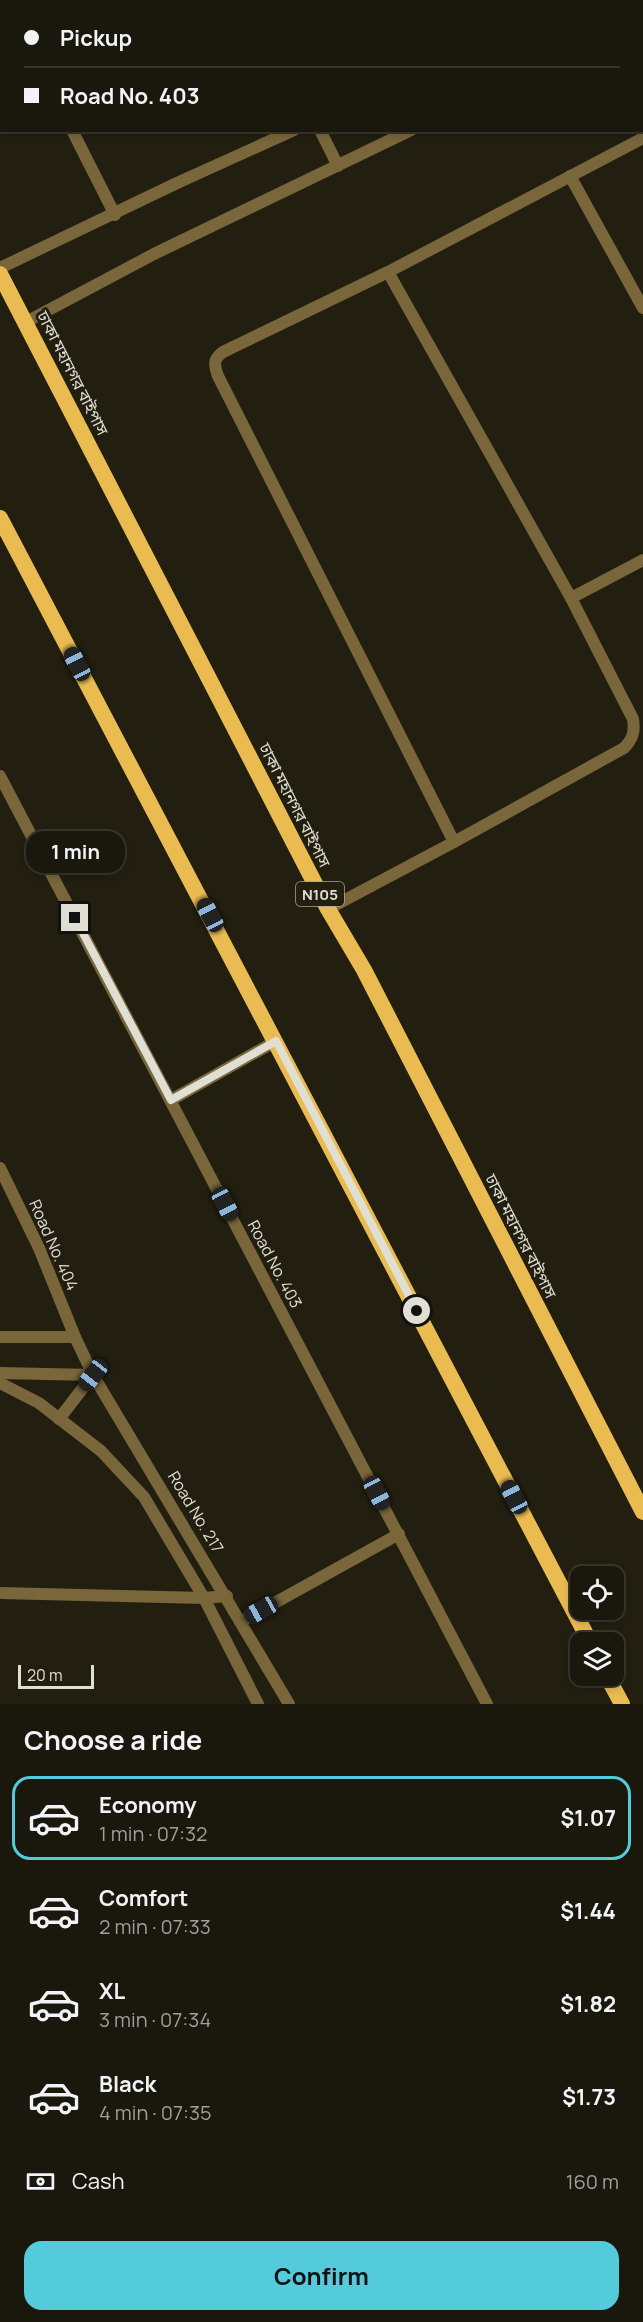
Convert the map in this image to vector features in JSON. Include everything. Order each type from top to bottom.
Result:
[{"type":"highway","name":"ঢাকা মহানগর বাইপাস","points":[[0,274],[643,1512]]},
{"type":"highway","points":[[0,518],[585,1632]]},
{"type":"highway","points":[[612,1686],[622,1704]]},
{"type":"street","points":[[73,132],[115,215]]},
{"type":"street","points":[[0,268],[290,132]]},
{"type":"street","points":[[321,132],[338,166]]},
{"type":"street","points":[[26,322],[154,254],[407,132]]},
{"type":"street","points":[[454,842],[218,376],[214,363],[217,356],[223,352],[388,272],[643,138]]},
{"type":"street","points":[[570,176],[643,308]]},
{"type":"street","points":[[328,909],[624,748],[631,741],[634,732],[633,719],[571,598],[388,272]]},
{"type":"street","points":[[571,598],[643,560]]},
{"type":"street","name":"Road No. 403","points":[[0,776],[487,1704]]},
{"type":"street","points":[[171,1100],[276,1041]]},
{"type":"street","name":"Road No. 404","points":[[0,1168],[39,1248],[75,1337]]},
{"type":"street","points":[[0,1337],[75,1337]]},
{"type":"street","name":"Road No. 217","points":[[75,1337],[93,1375],[290,1704]]},
{"type":"street","points":[[0,1373],[93,1375]]},
{"type":"street","points":[[59,1419],[93,1375]]},
{"type":"street","points":[[0,1383],[39,1403],[101,1451],[144,1497],[204,1598],[258,1704]]},
{"type":"street","points":[[242,1621],[399,1534]]},
{"type":"street","points":[[0,1593],[204,1598],[227,1596]]},
{"type":"route","points":[[75,918],[171,1100],[276,1041],[417,1311]]}]
